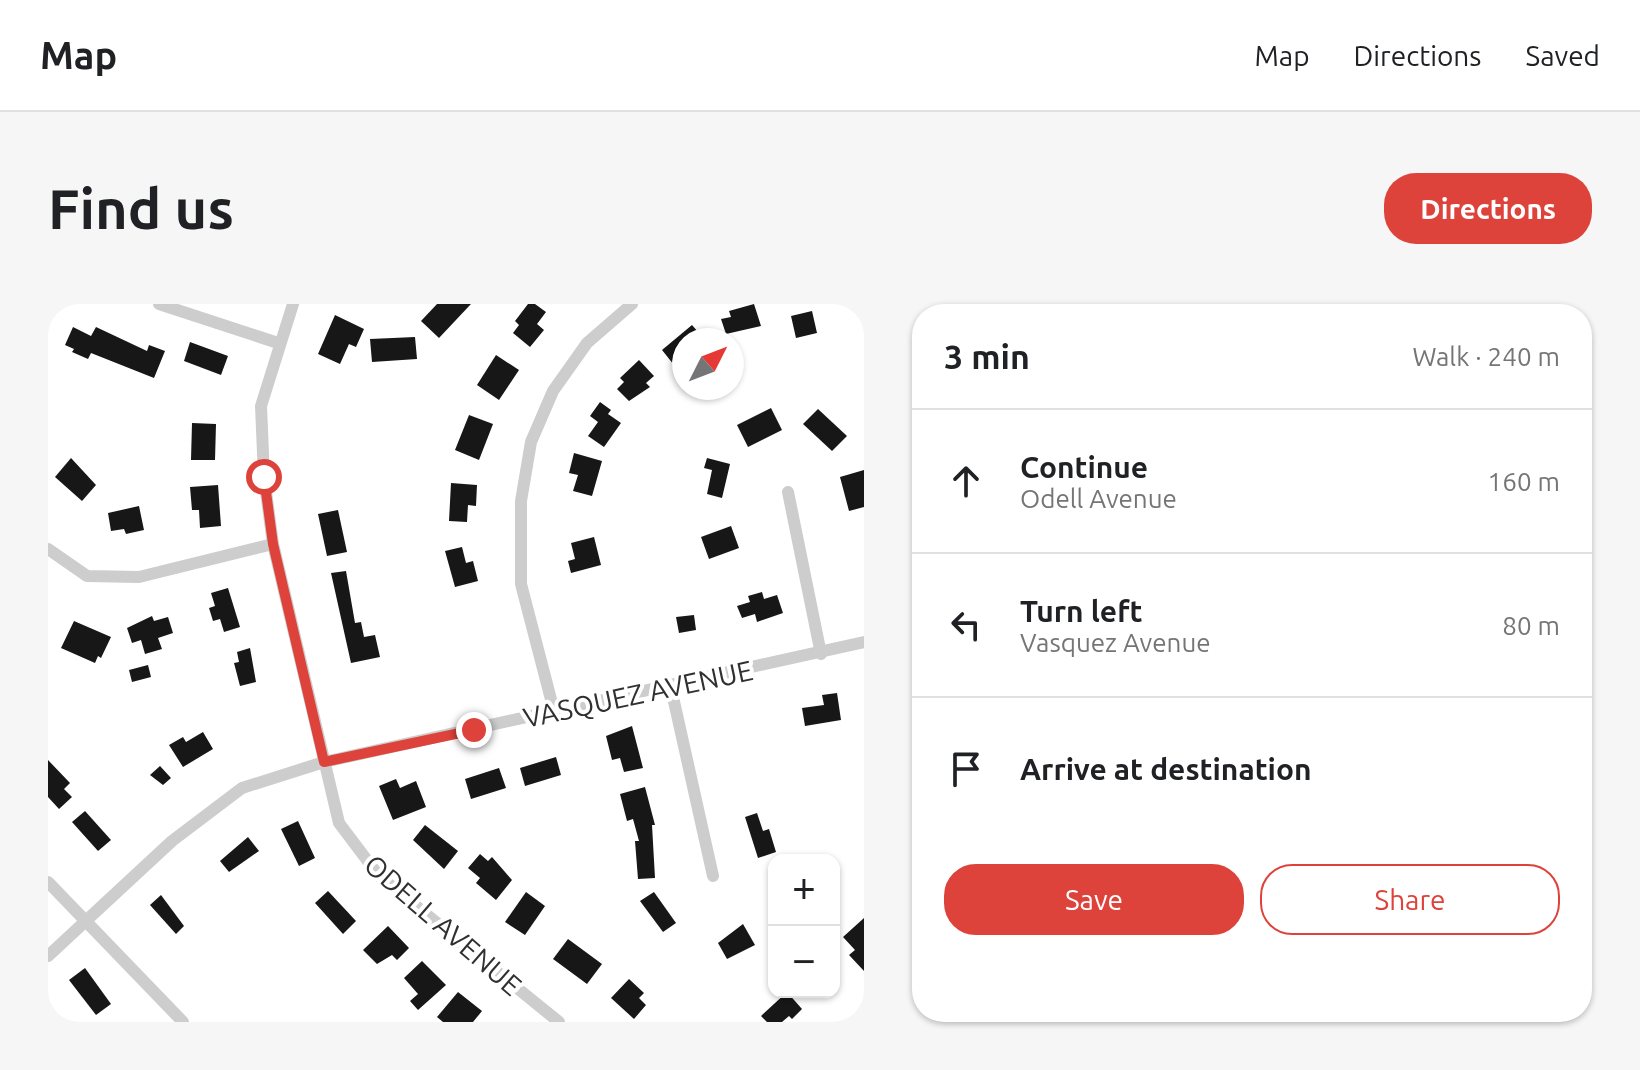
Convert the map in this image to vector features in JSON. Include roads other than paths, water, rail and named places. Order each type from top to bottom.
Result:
[{"type":"street","points":[[159,304],[278,343]]},
{"type":"street","name":"ODELL AVENUE","points":[[293,304],[278,343],[261,406],[264,477],[273,544],[339,823],[356,851],[379,876],[559,1022]]},
{"type":"street","points":[[554,711],[521,584],[521,501],[531,442],[553,391],[587,343],[632,304]]},
{"type":"street","points":[[788,492],[821,654]]},
{"type":"street","points":[[48,549],[87,576],[139,577],[273,544]]},
{"type":"street","name":"VASQUEZ AVENUE","points":[[48,956],[172,841],[242,788],[324,762],[671,688],[864,642]]},
{"type":"street","points":[[671,688],[713,876]]},
{"type":"street","points":[[48,882],[183,1022]]}]
